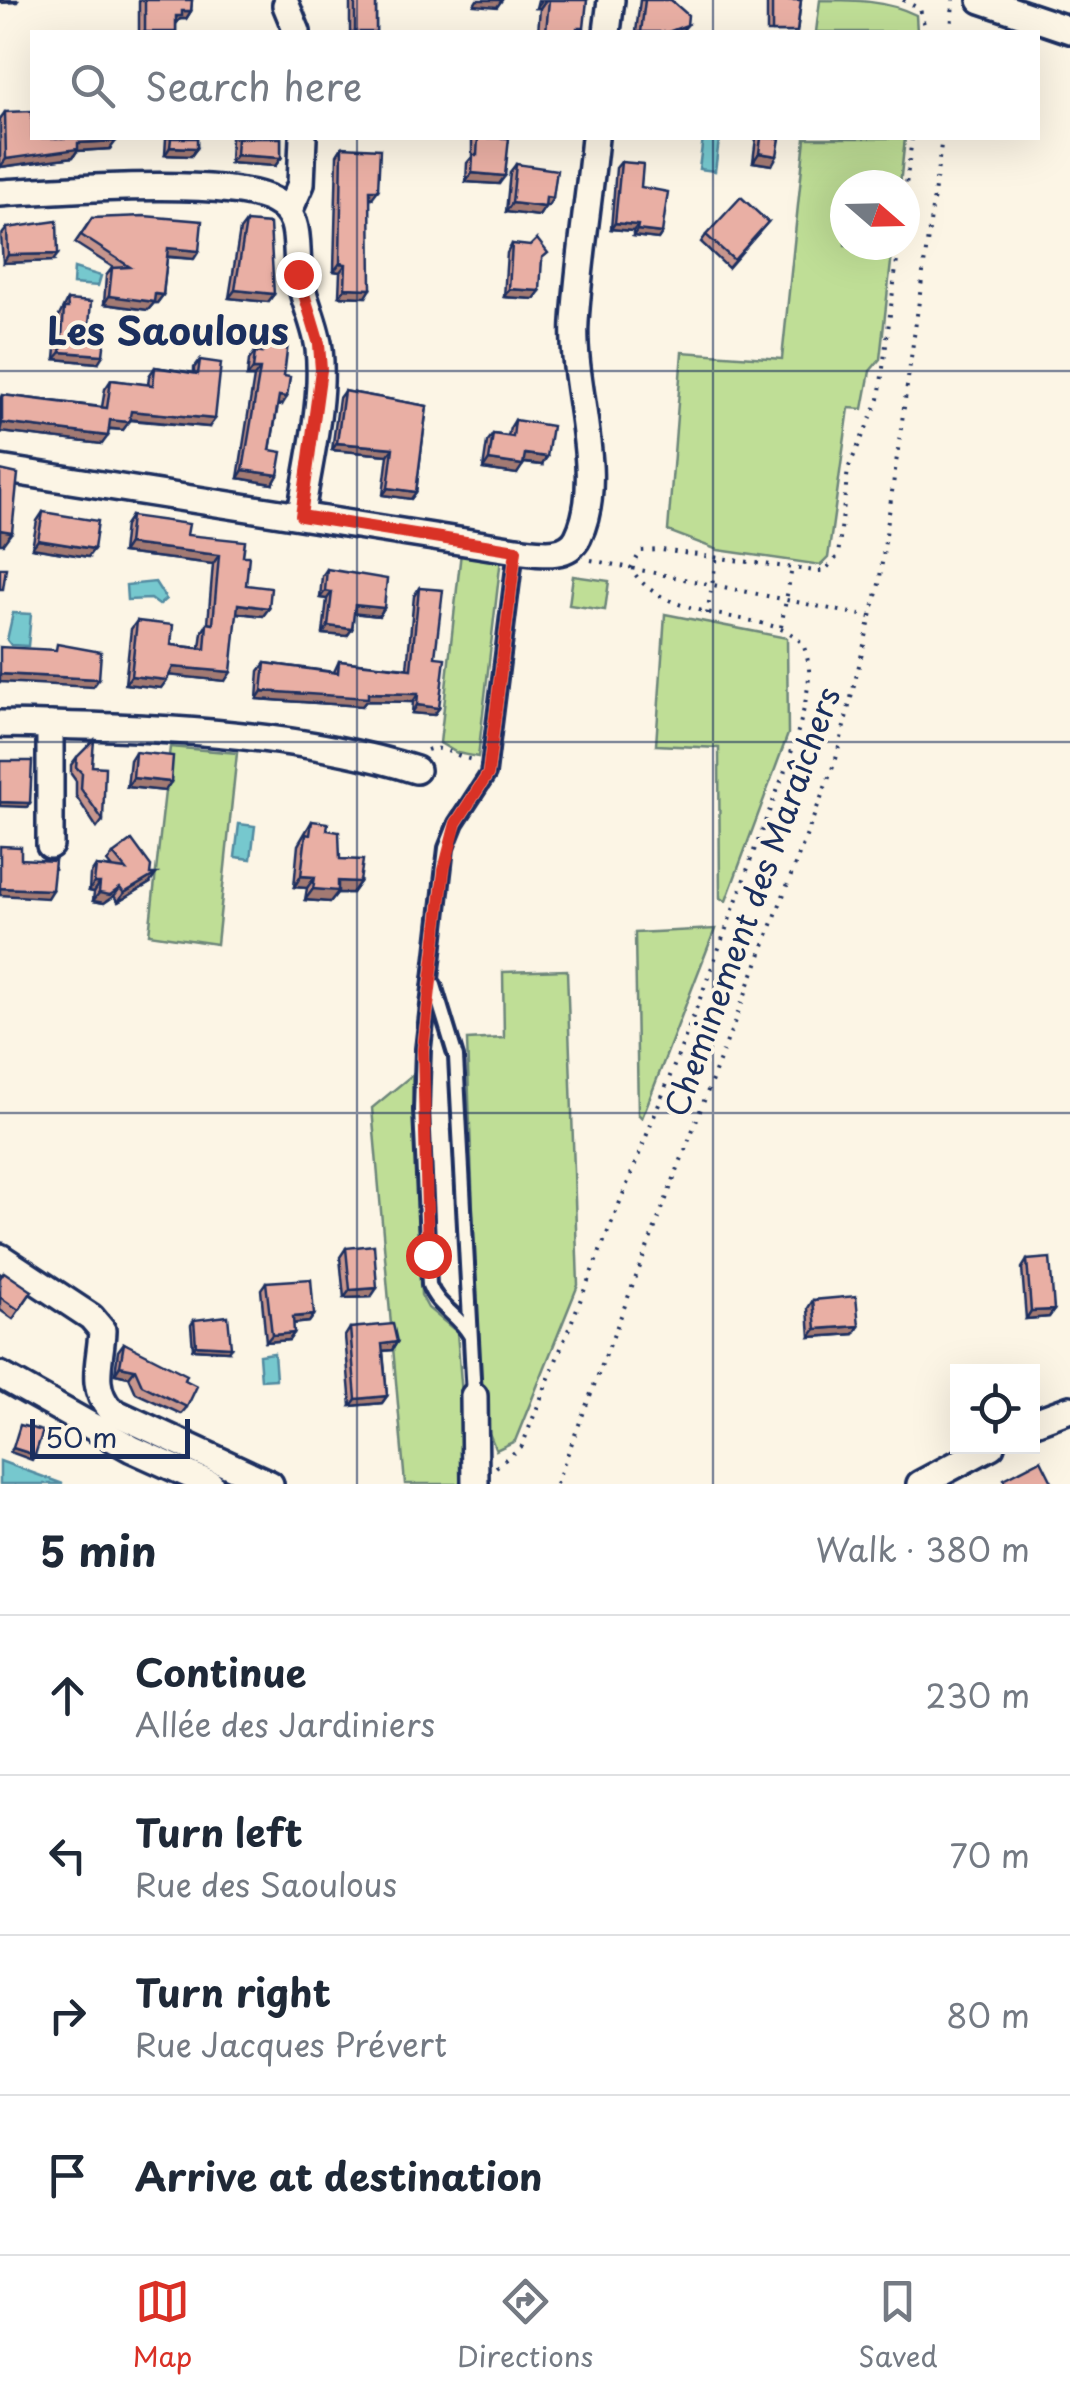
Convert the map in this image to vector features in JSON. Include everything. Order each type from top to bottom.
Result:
[{"type":"street","points":[[607,30],[610,0]]},
{"type":"street","points":[[981,0],[1070,30]]},
{"type":"street","points":[[286,4],[296,30]]},
{"type":"street","points":[[289,212],[302,184],[303,140]]},
{"type":"street","points":[[0,470],[516,550],[560,551],[578,538],[584,515],[586,481],[575,326],[596,140]]},
{"type":"street","points":[[0,192],[161,187],[250,193],[272,199],[289,212],[296,228],[298,274],[319,344],[321,370],[301,516]]},
{"type":"street","points":[[0,724],[178,729],[405,766]]},
{"type":"street","points":[[50,725],[50,845]]},
{"type":"street","points":[[0,1257],[91,1317],[102,1330],[96,1382],[99,1397],[110,1410],[270,1484]]},
{"type":"street","points":[[0,1376],[132,1450],[210,1484]]},
{"type":"street","points":[[474,1396],[475,1484]]},
{"type":"street","points":[[1040,1419],[1070,1408]]},
{"type":"street","points":[[920,1484],[976,1454]]},
{"type":"lane","points":[[470,1335],[460,1318],[434,1300],[429,1285],[421,1110],[423,1049],[434,983],[446,848],[456,823],[481,788],[490,763],[516,550]]},
{"type":"lane","points":[[434,983],[454,1050],[474,1396]]},
{"type":"lane","points":[[423,1049],[442,1039],[454,1050]]},
{"type":"path","points":[[903,0],[920,9],[925,30]]},
{"type":"path","points":[[951,30],[953,0]]},
{"type":"path","points":[[908,170],[912,140]]},
{"type":"path","name":"Cheminement des Maraîchers","points":[[556,1484],[836,759],[870,617],[896,470],[942,140]]},
{"type":"path","points":[[632,568],[641,551],[717,556],[824,571],[838,556],[848,469],[879,399],[897,260]]},
{"type":"path","points":[[560,551],[870,617]]},
{"type":"path","points":[[708,614],[717,556]]},
{"type":"path","points":[[522,1446],[735,903],[797,727],[809,676],[806,653],[790,631],[708,614],[655,593],[639,581],[632,568]]},
{"type":"path","points":[[781,628],[792,568]]},
{"type":"path","points":[[405,766],[433,748],[490,763]]},
{"type":"green space","points":[[820,0],[870,2],[916,15],[917,30],[816,30]]},
{"type":"green space","points":[[805,140],[905,140],[902,170],[830,170],[830,260],[891,260],[880,359],[870,371],[863,409],[849,408],[828,558],[821,565],[718,550],[668,531],[682,352],[782,359]]},
{"type":"green space","points":[[461,552],[501,558],[478,757],[457,753],[440,743]]},
{"type":"green space","points":[[573,576],[609,581],[605,610],[569,605]]},
{"type":"green space","points":[[665,614],[787,638],[788,734],[726,901],[720,898],[719,748],[656,745]]},
{"type":"green space","points":[[170,747],[237,753],[217,944],[149,934]]},
{"type":"green space","points":[[715,929],[642,1118],[638,1114],[635,933]]},
{"type":"green space","points":[[567,970],[578,1285],[515,1441],[496,1450],[480,1411],[467,1040],[504,1038],[503,972]]},
{"type":"green space","points":[[412,1075],[421,1295],[428,1308],[457,1332],[469,1484],[405,1484],[372,1108]]},
{"type":"water","points":[[703,140],[719,140],[715,171],[699,169]]},
{"type":"water","points":[[74,268],[101,276],[98,286],[73,284]]},
{"type":"water","points":[[155,582],[166,599],[159,605],[151,599],[127,600],[126,585]]},
{"type":"water","points":[[13,613],[31,614],[28,646],[11,645],[7,640]]},
{"type":"water","points":[[239,824],[255,826],[251,859],[235,857]]},
{"type":"water","points":[[274,1353],[276,1379],[261,1380],[259,1355]]},
{"type":"water","points":[[0,1461],[63,1484],[0,1484]]},
{"type":"building","points":[[145,0],[192,0],[191,11],[176,16],[176,30],[145,30]]},
{"type":"building","points":[[355,0],[376,0],[376,30],[355,30]]},
{"type":"building","points":[[549,0],[587,0],[584,28],[546,30]]},
{"type":"building","points":[[645,0],[671,0],[688,15],[687,25],[673,30],[641,30]]},
{"type":"building","points":[[772,0],[801,0],[797,30],[772,30]]},
{"type":"building","points":[[30,111],[30,140],[116,141],[78,143],[78,149],[6,159],[5,112]]},
{"type":"building","points":[[171,140],[197,140],[197,148],[170,147]]},
{"type":"building","points":[[237,140],[281,140],[281,158],[236,155]]},
{"type":"building","points":[[478,140],[509,140],[505,176],[472,173],[473,155],[477,155]]},
{"type":"building","points":[[761,140],[780,140],[777,156],[759,153]]},
{"type":"building","points":[[342,147],[380,149],[378,190],[370,190],[371,289],[345,288],[346,264],[340,263]]},
{"type":"building","points":[[621,162],[643,164],[641,187],[668,192],[662,233],[615,223]]},
{"type":"building","points":[[516,164],[557,170],[553,198],[546,197],[545,207],[512,203]]},
{"type":"building","points":[[741,197],[768,222],[734,260],[706,235]]},
{"type":"building","points":[[144,216],[202,221],[199,251],[168,248],[163,295],[155,294],[154,302],[109,296],[112,268],[130,267],[81,235],[92,218]]},
{"type":"building","points":[[57,221],[58,254],[8,255],[7,228]]},
{"type":"building","points":[[246,222],[270,224],[274,294],[235,290]]},
{"type":"building","points":[[537,239],[548,253],[542,258],[540,291],[509,289],[512,244],[530,246]]},
{"type":"building","points":[[67,300],[91,302],[88,337],[105,338],[103,355],[61,352]]},
{"type":"building","points":[[264,340],[288,343],[284,376],[290,377],[287,397],[279,396],[270,450],[282,452],[278,475],[243,470],[260,369],[253,369],[255,352],[262,353]]},
{"type":"building","points":[[200,360],[221,363],[215,419],[131,411],[129,422],[110,420],[108,436],[2,423],[2,395],[107,408],[111,380],[153,385],[155,367],[198,374]]},
{"type":"building","points":[[344,391],[427,406],[416,492],[388,488],[393,448],[337,443]]},
{"type":"building","points":[[515,420],[552,426],[547,457],[525,454],[523,465],[489,460],[493,434],[513,437]]},
{"type":"building","points":[[0,470],[18,474],[12,532],[0,530]]},
{"type":"building","points":[[43,512],[98,521],[94,549],[38,540]]},
{"type":"building","points":[[131,516],[189,524],[187,535],[245,541],[243,556],[249,556],[246,585],[271,588],[269,608],[238,604],[231,672],[173,667],[167,680],[131,676],[137,621],[173,625],[171,645],[205,649],[207,623],[213,624],[219,555],[128,544]]},
{"type":"building","points":[[0,568],[6,568],[3,589],[0,589]]},
{"type":"building","points":[[327,569],[387,579],[384,608],[355,605],[352,629],[328,626],[332,592],[325,591]]},
{"type":"building","points":[[419,588],[443,590],[435,657],[445,658],[439,708],[417,705],[418,694],[368,693],[368,698],[262,691],[265,663],[338,673],[339,661],[411,669]]},
{"type":"building","points":[[57,644],[101,652],[99,679],[0,674],[0,647],[56,650]]},
{"type":"building","points":[[94,740],[92,766],[105,767],[103,820],[81,789],[82,773],[76,767],[77,757]]},
{"type":"building","points":[[135,752],[173,756],[171,782],[133,778]]},
{"type":"building","points":[[0,761],[32,761],[30,803],[0,802]]},
{"type":"building","points":[[312,821],[328,823],[327,830],[339,832],[340,859],[363,860],[360,882],[338,881],[338,891],[313,889],[315,877],[301,876],[306,834],[310,835]]},
{"type":"building","points":[[132,840],[151,866],[150,874],[156,874],[124,893],[120,888],[110,895],[99,893],[100,883],[94,883],[96,866],[126,870],[113,854]]},
{"type":"building","points":[[0,846],[21,847],[21,859],[55,861],[52,890],[0,888]]},
{"type":"building","points":[[374,1245],[377,1288],[350,1290],[346,1248]]},
{"type":"building","points":[[1050,1258],[1054,1310],[1031,1311],[1027,1260]]},
{"type":"building","points":[[4,1272],[32,1291],[19,1310],[0,1297],[0,1278]]},
{"type":"building","points":[[311,1279],[314,1315],[293,1317],[294,1333],[272,1335],[266,1282]]},
{"type":"building","points":[[856,1296],[859,1326],[816,1329],[813,1300]]},
{"type":"building","points":[[228,1316],[231,1347],[196,1345],[194,1320]]},
{"type":"building","points":[[393,1324],[397,1342],[382,1344],[387,1396],[356,1399],[350,1328]]},
{"type":"building","points":[[124,1343],[187,1375],[185,1380],[197,1386],[187,1407],[142,1385],[135,1369],[120,1366]]},
{"type":"building","points":[[20,1425],[43,1431],[35,1455],[13,1448]]},
{"type":"building","points":[[1041,1460],[1053,1484],[1006,1484],[1004,1479]]},
{"type":"district","name":"Les Saoulous","points":[[168,332]]},
{"type":"route","points":[[298,274],[319,344],[321,370],[301,516],[516,550],[488,774],[474,802],[456,823],[446,848],[434,983],[423,1049],[421,1110],[428,1255]]}]
